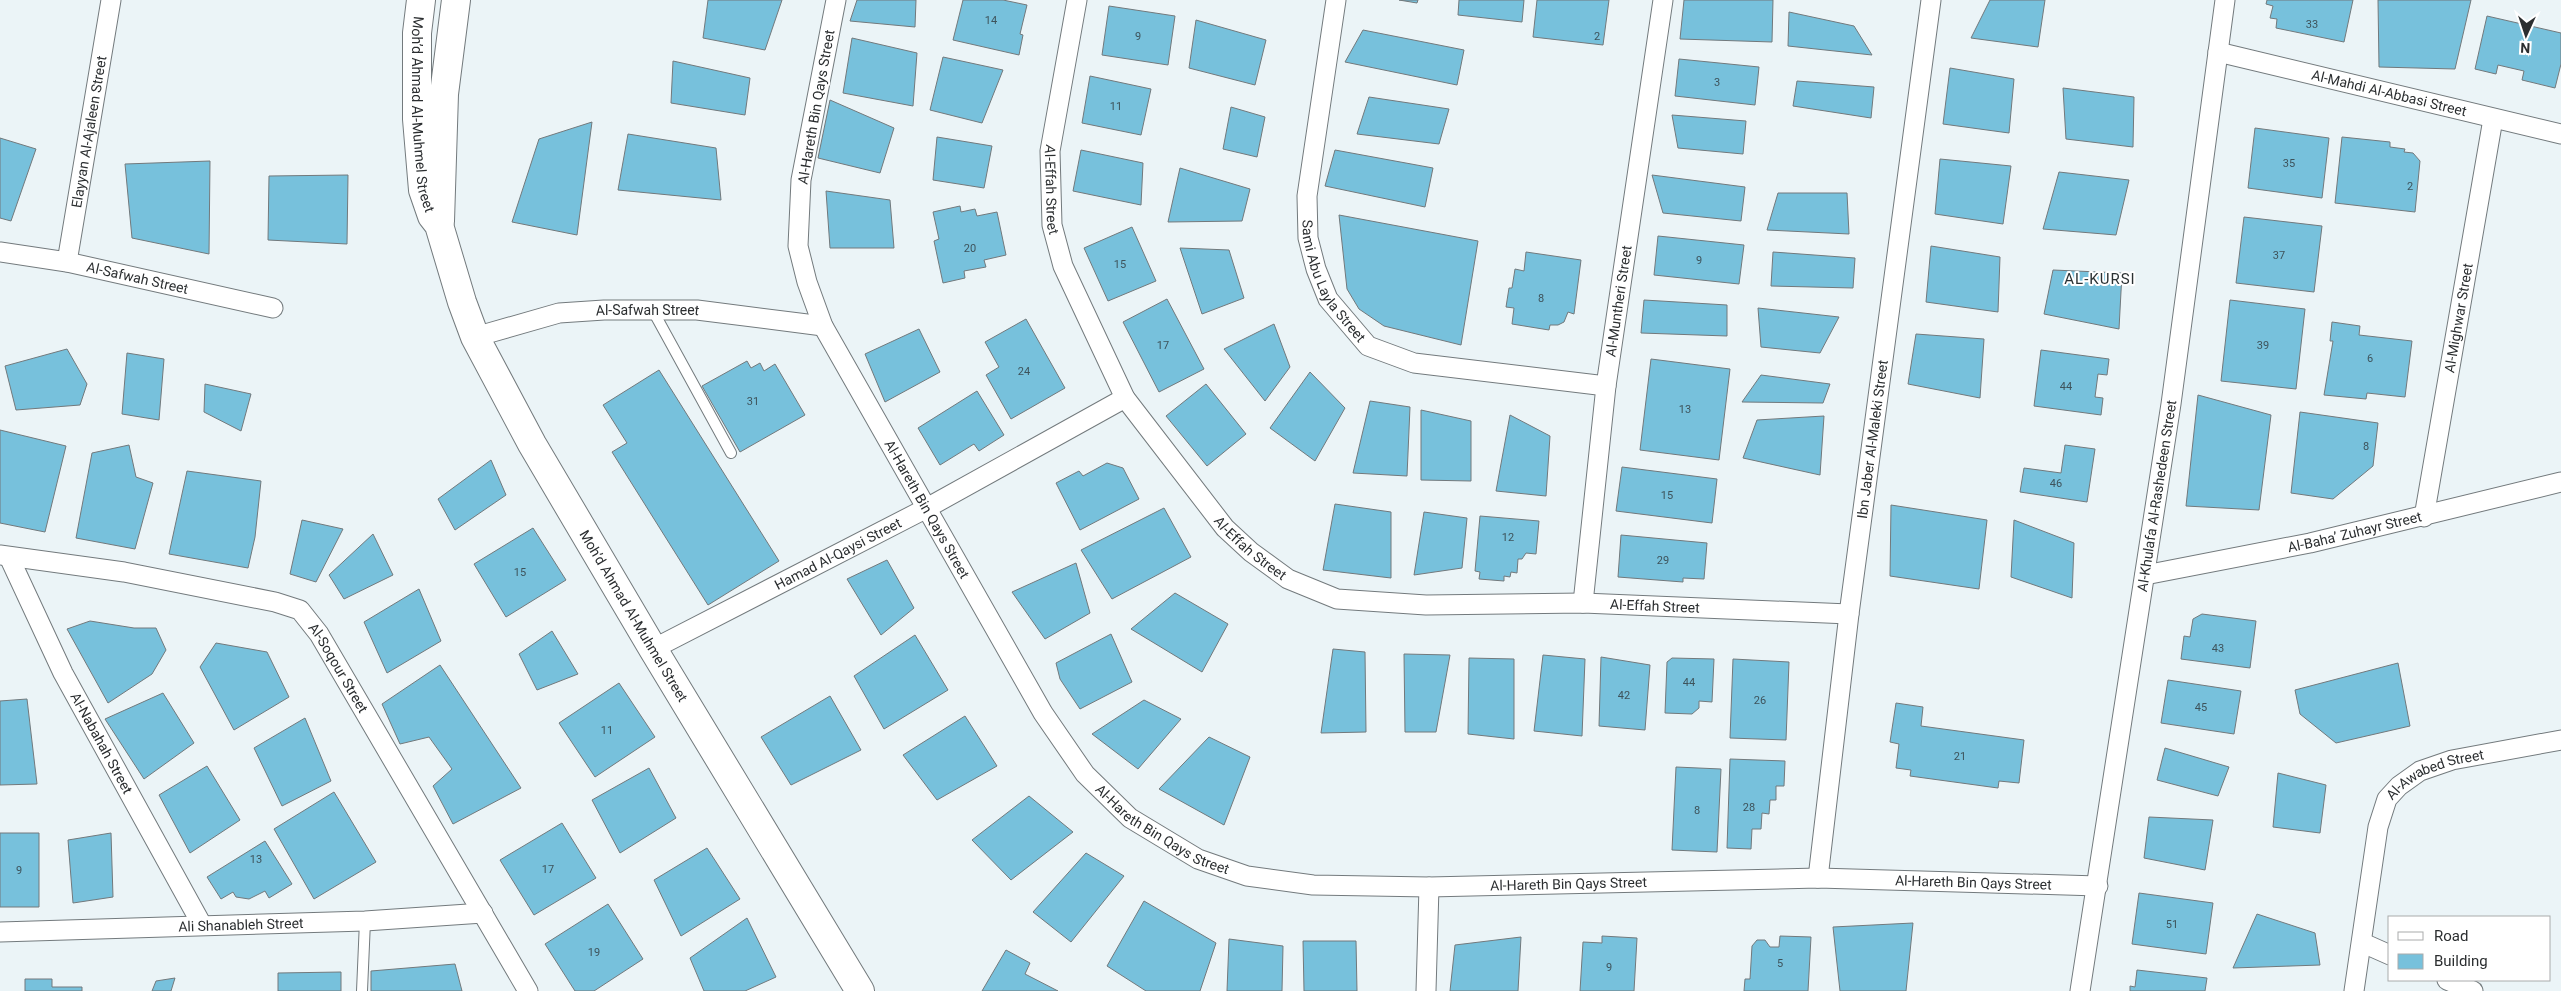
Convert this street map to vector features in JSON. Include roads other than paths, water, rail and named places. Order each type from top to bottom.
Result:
[{"type":"main road","name":"Moh’d Ahmad Al-Muhmel Street","points":[[420,0],[416,71],[418,128],[426,203],[432,216],[440,225]]},
{"type":"main road","name":"Moh’d Ahmad Al-Muhmel Street","points":[[456,0],[444,94],[440,225],[462,302],[475,337],[532,444],[653,649],[860,991]]},
{"type":"street","name":"Elayyan Al-Ajaleen Street","points":[[67,262],[111,0]]},
{"type":"street","name":"Al-Hareth Bin Qays Street","points":[[836,0],[801,180],[798,246],[807,282],[823,326],[1042,713],[1084,774],[1130,818],[1198,859],[1247,876],[1313,885],[1429,888],[1818,878],[2098,886]]},
{"type":"street","name":"Al-Effah Street","points":[[1077,0],[1050,151],[1052,225],[1063,266],[1125,398],[1225,528],[1288,580],[1337,599],[1426,605],[1583,603],[1849,614]]},
{"type":"street","name":"Sami Abu Layla Street","points":[[1336,0],[1310,163],[1307,196],[1308,238],[1316,269],[1328,299],[1368,346],[1414,363],[1606,386]]},
{"type":"street","name":"Al-Muntheri Street","points":[[1583,603],[1606,386],[1663,0]]},
{"type":"street","name":"Ibn Jaber Al-Maleki Street","points":[[1818,878],[1849,614],[1931,0]]},
{"type":"street","name":"Al-Khulafa Al-Rashedeen Street","points":[[2080,991],[2098,886],[2145,576],[2225,0]]},
{"type":"street","name":"Al-Mahdi Al-Abbasi Street","points":[[2218,52],[2561,134]]},
{"type":"street","name":"Al-Mighwar Street","points":[[2424,517],[2494,119]]},
{"type":"street","name":"Al-Safwah Street","points":[[0,252],[67,262],[273,308]]},
{"type":"street","name":"Al-Safwah Street","points":[[475,337],[559,313],[652,309],[743,314],[823,326]]},
{"type":"street","name":"Hamad Al-Qaysi Street","points":[[653,649],[925,509],[1125,398]]},
{"type":"street","name":"Al-Baha’ Zuhayr Street","points":[[2145,576],[2310,543],[2424,517],[2561,482]]},
{"type":"street","name":"Al-Soqour Street","points":[[4,556],[124,572],[275,602],[300,610],[319,634],[528,991]]},
{"type":"street","name":"Al-Nabahah Street","points":[[4,556],[63,673],[202,925]]},
{"type":"street","name":"Al-Awabed Street","points":[[2354,991],[2363,943],[2378,827],[2387,800],[2399,786],[2420,771],[2452,760],[2561,740]]},
{"type":"street","points":[[1426,991],[1429,888]]},
{"type":"street","name":"Ali Shanableh Street","points":[[0,932],[365,920],[483,913]]},
{"type":"street","points":[[2363,943],[2388,954]]},
{"type":"street","points":[[2449,981],[2473,991]]},
{"type":"lane","points":[[652,309],[731,453]]},
{"type":"lane","points":[[362,991],[365,920]]},
{"type":"district","name":"AL-KURSI","points":[[2100,279]]}]
